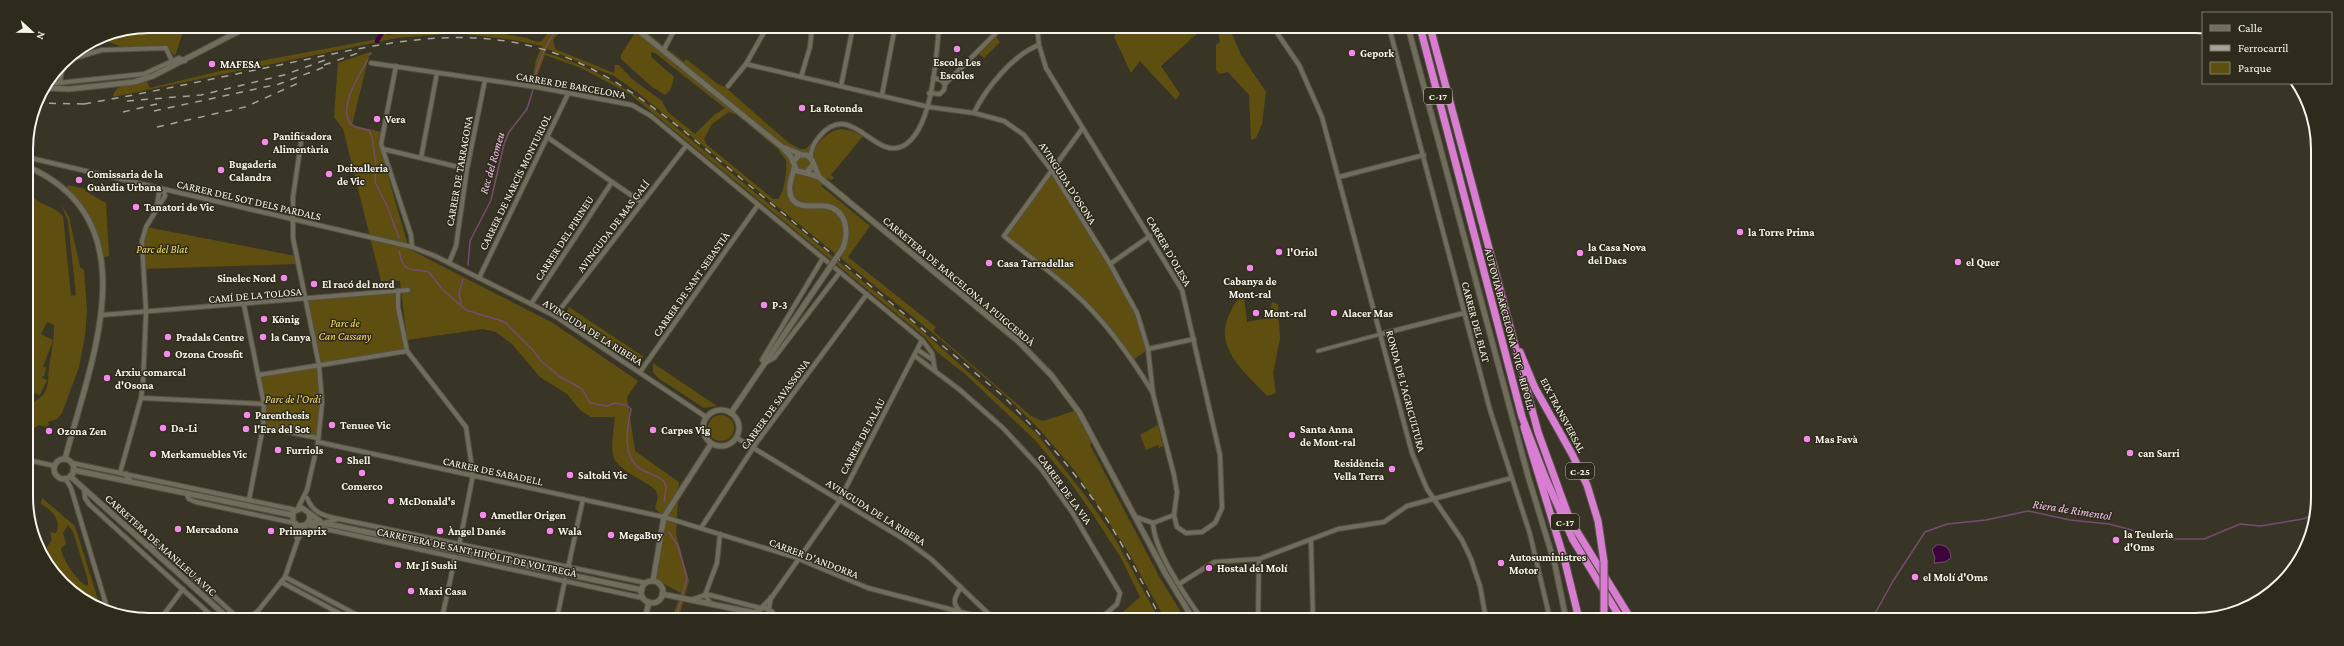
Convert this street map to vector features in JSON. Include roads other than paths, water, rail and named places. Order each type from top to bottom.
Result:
[{"type":"highway","name":"AUTOVIA BARCELONA - VIC - RIPOLL","points":[[1421,33],[1522,417],[1545,477],[1573,540],[1617,613]]},
{"type":"highway","name":"AUTOVIA BARCELONA - VIC - RIPOLL","points":[[1431,33],[1538,432],[1570,520],[1626,613]]},
{"type":"highway","name":"EIX TRANSVERSAL","points":[[1513,341],[1519,350],[1535,388],[1572,454],[1587,485],[1598,521],[1604,562],[1604,613]]},
{"type":"highway","points":[[1522,417],[1526,437],[1564,562],[1577,613]]},
{"type":"street","points":[[51,88],[69,89],[134,82],[154,76],[236,33]]},
{"type":"street","points":[[642,33],[782,147],[794,165]]},
{"type":"street","points":[[663,50],[673,33]]},
{"type":"street","points":[[728,86],[746,64],[764,33]]},
{"type":"street","points":[[801,77],[810,47],[811,33]]},
{"type":"street","points":[[841,86],[852,33]]},
{"type":"street","points":[[882,95],[894,33]]},
{"type":"street","points":[[731,413],[843,248],[847,231],[841,215],[831,208],[800,205],[794,202],[789,193],[794,165],[802,154],[813,146],[827,130],[844,125],[861,130],[883,147],[898,148],[907,143],[924,118],[933,78],[938,33]]},
{"type":"street","points":[[929,93],[940,94],[944,90],[945,84],[996,33]]},
{"type":"street","name":"CARRER D'OLESA","points":[[1038,33],[1039,45],[1046,68],[1182,290],[1220,455],[1222,508],[1215,522],[1202,532],[1186,533],[1177,527],[1174,515]]},
{"type":"street","name":"RONDA DE L'AGRICULTURA","points":[[1277,33],[1299,65],[1311,88],[1322,117],[1382,334],[1412,453],[1423,482],[1462,540],[1471,559],[1480,586],[1485,613]]},
{"type":"street","name":"CARRER DEL BLAT","points":[[1390,33],[1424,155],[1490,410],[1530,534],[1549,613]]},
{"type":"street","points":[[1409,33],[1528,476],[1555,565],[1565,613]]},
{"type":"street","points":[[974,113],[990,88],[1004,72],[1031,48],[1039,45]]},
{"type":"street","points":[[81,56],[102,50],[166,48],[172,61]]},
{"type":"street","points":[[55,83],[91,81],[144,74],[179,58],[185,61]]},
{"type":"street","name":"CARRER DE BARCELONA","points":[[371,63],[536,87],[632,105],[651,116],[840,272]]},
{"type":"street","name":"AVINGUDA D'OSONA","points":[[746,64],[926,106],[974,113],[1004,121],[1024,135],[1052,171],[1110,264],[1137,313],[1148,349],[1153,394],[1174,475],[1176,492],[1174,515]]},
{"type":"street","points":[[396,66],[381,144],[411,235],[412,247]]},
{"type":"street","points":[[421,158],[437,72]]},
{"type":"street","points":[[60,82],[61,75]]},
{"type":"street","points":[[933,78],[941,80],[945,84]]},
{"type":"street","name":"CARRER DE TARRAGONA","points":[[449,264],[456,246],[468,169],[485,80]]},
{"type":"street","name":"CARRER DE NARCÍS MONTURIOL","points":[[478,278],[568,94]]},
{"type":"street","points":[[1082,129],[1004,236],[1074,292],[1101,320],[1140,372],[1153,394]]},
{"type":"street","points":[[255,613],[285,577],[297,543],[310,518],[306,498],[318,440],[322,403],[319,365],[296,256],[293,219],[294,190],[302,135]]},
{"type":"street","points":[[547,137],[641,202]]},
{"type":"street","name":"AVINGUDA DE MAS GALÍ","points":[[555,316],[641,202],[686,146]]},
{"type":"street","points":[[782,147],[811,158],[813,146]]},
{"type":"street","points":[[383,149],[468,169]]},
{"type":"street","points":[[1339,177],[1424,155]]},
{"type":"street","name":"CARRETERA DE BARCELONA A PUIGCERDÀ","points":[[811,158],[819,177],[1018,341],[1052,376],[1079,412],[1165,573],[1189,613]]},
{"type":"street","name":"CARRER DEL SOT DELS PARDALS","points":[[33,159],[398,244]]},
{"type":"street","name":"CARRETERA DE BARCELONA A PUIGCERDÀ","points":[[794,165],[804,173],[819,177]]},
{"type":"street","points":[[790,184],[813,165]]},
{"type":"street","points":[[33,170],[64,188],[79,204],[90,222],[102,262],[102,315],[94,359],[65,459]]},
{"type":"street","name":"CARRER DEL PIRINEU","points":[[531,304],[612,182]]},
{"type":"street","points":[[123,473],[141,398],[146,312],[142,241],[146,227],[165,196],[164,190]]},
{"type":"street","name":"CARRER DE SANT SEBASTIÀ","points":[[640,372],[758,205]]},
{"type":"street","points":[[1110,264],[1150,236]]},
{"type":"street","name":"AVINGUDA DE LA RIBERA","points":[[398,244],[412,247],[555,316],[706,417]]},
{"type":"street","points":[[765,364],[762,360],[823,258]]},
{"type":"street","points":[[765,364],[774,358],[840,272],[922,340],[932,353],[935,370]]},
{"type":"street","name":"CAMÍ DE LA TOLOSA","points":[[102,315],[306,300],[408,290]]},
{"type":"street","points":[[398,291],[398,307],[407,351],[466,426],[473,475],[459,546]]},
{"type":"street","name":"CARRER DE SAVASSONA","points":[[701,528],[753,448],[867,294]]},
{"type":"street","points":[[244,305],[264,404],[263,427],[249,500]]},
{"type":"street","points":[[1318,351],[1464,313]]},
{"type":"street","points":[[1148,349],[1194,339]]},
{"type":"street","name":"CARRER DE PALAU","points":[[761,608],[772,597],[839,499],[922,340]]},
{"type":"street","points":[[918,350],[933,360]]},
{"type":"street","points":[[259,375],[407,351]]},
{"type":"street","name":"CARRER DE LA VIA","points":[[915,356],[935,370],[1003,428],[1042,470],[1072,512],[1120,593],[1117,604],[1107,613]]},
{"type":"street","points":[[141,398],[264,404]]},
{"type":"street","points":[[717,410],[731,413],[739,425],[737,438],[731,444],[724,447],[711,444],[706,440],[702,429],[706,417],[717,410]]},
{"type":"street","name":"CARRER DE SABADELL","points":[[263,427],[664,517]]},
{"type":"street","name":"AVINGUDA DE LA RIBERA","points":[[737,438],[912,545],[931,559],[988,613]]},
{"type":"street","points":[[653,581],[664,517],[711,444]]},
{"type":"street","points":[[68,477],[56,474],[55,466],[58,461],[65,459],[72,463],[308,511]]},
{"type":"street","points":[[33,461],[55,466]]},
{"type":"street","points":[[72,463],[74,470]]},
{"type":"street","points":[[68,477],[74,470]]},
{"type":"street","points":[[74,470],[292,515]]},
{"type":"street","points":[[123,473],[130,481]]},
{"type":"street","points":[[68,477],[106,604]]},
{"type":"street","name":"CARRETERA DE MANLLEU A VIC","points":[[68,477],[84,489],[222,613]]},
{"type":"street","points":[[1179,584],[1214,562],[1259,559],[1311,541],[1338,529],[1384,522],[1402,508],[1512,478]]},
{"type":"street","name":"CARRETERA DE MANLLEU A VIC","points":[[84,489],[85,498],[89,504],[209,613]]},
{"type":"street","points":[[292,515],[297,509],[307,490]]},
{"type":"street","points":[[186,492],[189,499],[196,502],[294,523],[300,527],[307,524]]},
{"type":"street","name":"CARRETERA DE SANT HIPÒLIT DE VOLTREGÀ","points":[[306,498],[312,508],[318,513],[339,519],[459,546],[646,583]]},
{"type":"street","points":[[568,568],[583,499]]},
{"type":"street","name":"CARRETERA DE SANT HIPÒLIT DE VOLTREGÀ","points":[[308,511],[323,523],[642,590]]},
{"type":"street","points":[[292,515],[297,543]]},
{"type":"street","points":[[1136,517],[1153,523],[1174,515]]},
{"type":"street","name":"CARRER D'ANDORRA","points":[[664,517],[798,559],[868,588],[968,613]]},
{"type":"street","name":"CARRETERA DE SANT HIPÒLIT DE VOLTREGÀ","points":[[307,524],[323,523],[339,519]]},
{"type":"street","points":[[1153,523],[1153,533],[1179,584],[1198,613]]},
{"type":"street","name":"CARRETERA DE SANT HIPÒLIT DE VOLTREGÀ","points":[[307,524],[455,558],[565,580],[643,598]]},
{"type":"street","points":[[711,604],[706,595],[717,563],[720,534]]},
{"type":"street","points":[[1311,541],[1313,613]]},
{"type":"street","points":[[148,546],[158,546],[232,613]]},
{"type":"street","points":[[443,613],[455,558]]},
{"type":"street","points":[[1258,613],[1259,559]]},
{"type":"street","points":[[285,577],[353,613]]},
{"type":"street","points":[[558,613],[565,580]]},
{"type":"street","points":[[653,581],[660,585],[662,594],[657,602],[649,602],[643,598],[642,590],[646,583],[653,581]]},
{"type":"street","points":[[281,582],[339,613]]},
{"type":"street","points":[[959,610],[955,606],[954,598],[961,587]]},
{"type":"street","points":[[165,613],[183,589]]},
{"type":"street","points":[[662,594],[711,604],[744,613]]},
{"type":"street","points":[[690,600],[706,595],[761,608],[769,608],[772,613]]},
{"type":"street","name":"CARRER DE PALAU","points":[[769,608],[772,597]]},
{"type":"street","points":[[646,613],[649,602]]},
{"type":"street","points":[[757,613],[761,608]]},
{"type":"waterway","points":[[377,41],[382,33]]},
{"type":"waterway","name":"Rec del Romeu","points":[[534,83],[537,68],[543,53],[555,33]]},
{"type":"waterway","points":[[368,59],[351,91],[348,101],[347,117],[351,124],[359,128],[369,130],[372,137],[376,166],[375,182],[388,208],[399,238]]},
{"type":"waterway","name":"Rec del Romeu","points":[[468,265],[470,241],[491,200],[504,144],[509,132],[527,109],[533,90]]},
{"type":"waterway","points":[[399,251],[403,264],[406,267],[409,269],[429,272],[442,289],[466,310],[505,322],[533,350],[540,360],[559,376],[582,389],[590,403],[607,406],[615,403],[626,405],[631,409],[627,432],[630,456],[639,468],[664,481],[666,487],[664,502]]},
{"type":"waterway","points":[[461,304],[459,293],[463,279]]},
{"type":"waterway","name":"Riera de Rimentol","points":[[1875,613],[1893,581],[1925,532],[1947,524],[1986,520],[2028,511],[2070,520],[2109,524],[2166,539],[2204,539],[2240,524],[2260,526],[2303,519],[2309,517]]},
{"type":"waterway","points":[[669,532],[678,546],[687,578],[677,613]]},
{"type":"railway","points":[[84,104],[357,49],[424,39],[492,39],[526,45],[560,55],[594,70],[625,88],[684,131],[1003,396],[1055,451],[1095,502],[1126,551],[1158,613]]},
{"type":"railway","points":[[324,65],[361,52]]},
{"type":"railway","points":[[127,101],[201,95],[284,75],[328,59]]},
{"type":"railway","points":[[154,111],[279,84],[330,65]]},
{"type":"railway","points":[[157,127],[245,107],[303,81]]},
{"type":"railway","points":[[43,103],[89,104]]},
{"type":"railway","points":[[123,112],[161,103]]},
{"type":"place","name":"Escola Les Escoles","points":[[957,49]]},
{"type":"place","name":"Gepork","points":[[1352,53]]},
{"type":"place","name":"MAFESA","points":[[212,64]]},
{"type":"place","name":"La Rotonda","points":[[802,108]]},
{"type":"place","name":"Vera","points":[[377,119]]},
{"type":"place","name":"Panificadora Alimentària","points":[[265,142]]},
{"type":"place","name":"Bugaderia Calandra","points":[[221,170]]},
{"type":"place","name":"Deixalleria de Vic","points":[[329,174]]},
{"type":"place","name":"Comissaria de la Guàrdia Urbana","points":[[79,180]]},
{"type":"place","name":"Tanatori de Vic","points":[[136,207]]},
{"type":"place","name":"la Torre Prima","points":[[1740,232]]},
{"type":"place","name":"l'Oriol","points":[[1279,252]]},
{"type":"place","name":"la Casa Nova del Dacs","points":[[1580,253]]},
{"type":"place","name":"el Quer","points":[[1958,262]]},
{"type":"place","name":"Casa Tarradellas","points":[[989,263]]},
{"type":"place","name":"Cabanya de Mont-ral","points":[[1250,268]]},
{"type":"place","name":"Sinelec Nord","points":[[284,278]]},
{"type":"place","name":"El racó del nord","points":[[314,284]]},
{"type":"place","name":"P-3","points":[[764,305]]},
{"type":"place","name":"Mont-ral","points":[[1256,313]]},
{"type":"place","name":"Alacer Mas","points":[[1334,313]]},
{"type":"place","name":"König","points":[[264,319]]},
{"type":"place","name":"Pradals Centre","points":[[168,337]]},
{"type":"place","name":"la Canya","points":[[263,337]]},
{"type":"place","name":"Ozona Crossfit","points":[[167,354]]},
{"type":"place","name":"Arxiu comarcal d'Osona","points":[[107,378]]},
{"type":"place","name":"Parenthesis","points":[[247,415]]},
{"type":"place","name":"Tenuee Vic","points":[[332,425]]},
{"type":"place","name":"Da-Li","points":[[163,428]]},
{"type":"place","name":"l'Era del Sot","points":[[246,429]]},
{"type":"place","name":"Carpes Vig","points":[[653,430]]},
{"type":"place","name":"Ozona Zen","points":[[49,431]]},
{"type":"place","name":"Santa Anna de Mont-ral","points":[[1292,435]]},
{"type":"place","name":"Mas Favà","points":[[1807,439]]},
{"type":"place","name":"Furriols","points":[[278,450]]},
{"type":"place","name":"can Sarri","points":[[2130,453]]},
{"type":"place","name":"Merkamuebles Vic","points":[[153,454]]},
{"type":"place","name":"Shell","points":[[339,460]]},
{"type":"place","name":"Residència Vella Terra","points":[[1392,469]]},
{"type":"place","name":"Comerco","points":[[362,473]]},
{"type":"place","name":"Saltoki Vic","points":[[570,475]]},
{"type":"place","name":"McDonald's","points":[[391,501]]},
{"type":"place","name":"Ametller Origen","points":[[483,515]]},
{"type":"place","name":"Mercadona","points":[[178,529]]},
{"type":"place","name":"Primaprix","points":[[271,531]]},
{"type":"place","name":"Àngel Danés","points":[[440,531]]},
{"type":"place","name":"Wala","points":[[550,531]]},
{"type":"place","name":"MegaBuy","points":[[611,535]]},
{"type":"place","name":"la Teuleria d'Oms","points":[[2116,540]]},
{"type":"place","name":"Autosuministres Motor","points":[[1501,563]]},
{"type":"place","name":"Mr Ji Sushi","points":[[398,565]]},
{"type":"place","name":"Hostal del Molí","points":[[1209,568]]},
{"type":"place","name":"el Molí d'Oms","points":[[1915,577]]},
{"type":"place","name":"Maxi Casa","points":[[411,591]]},
{"type":"park label","name":"Parc del Blat","points":[[162,249]]},
{"type":"park label","name":"Parc de Can Cassany","points":[[345,329]]},
{"type":"park label","name":"Parc de l'Ordi","points":[[293,399]]}]
